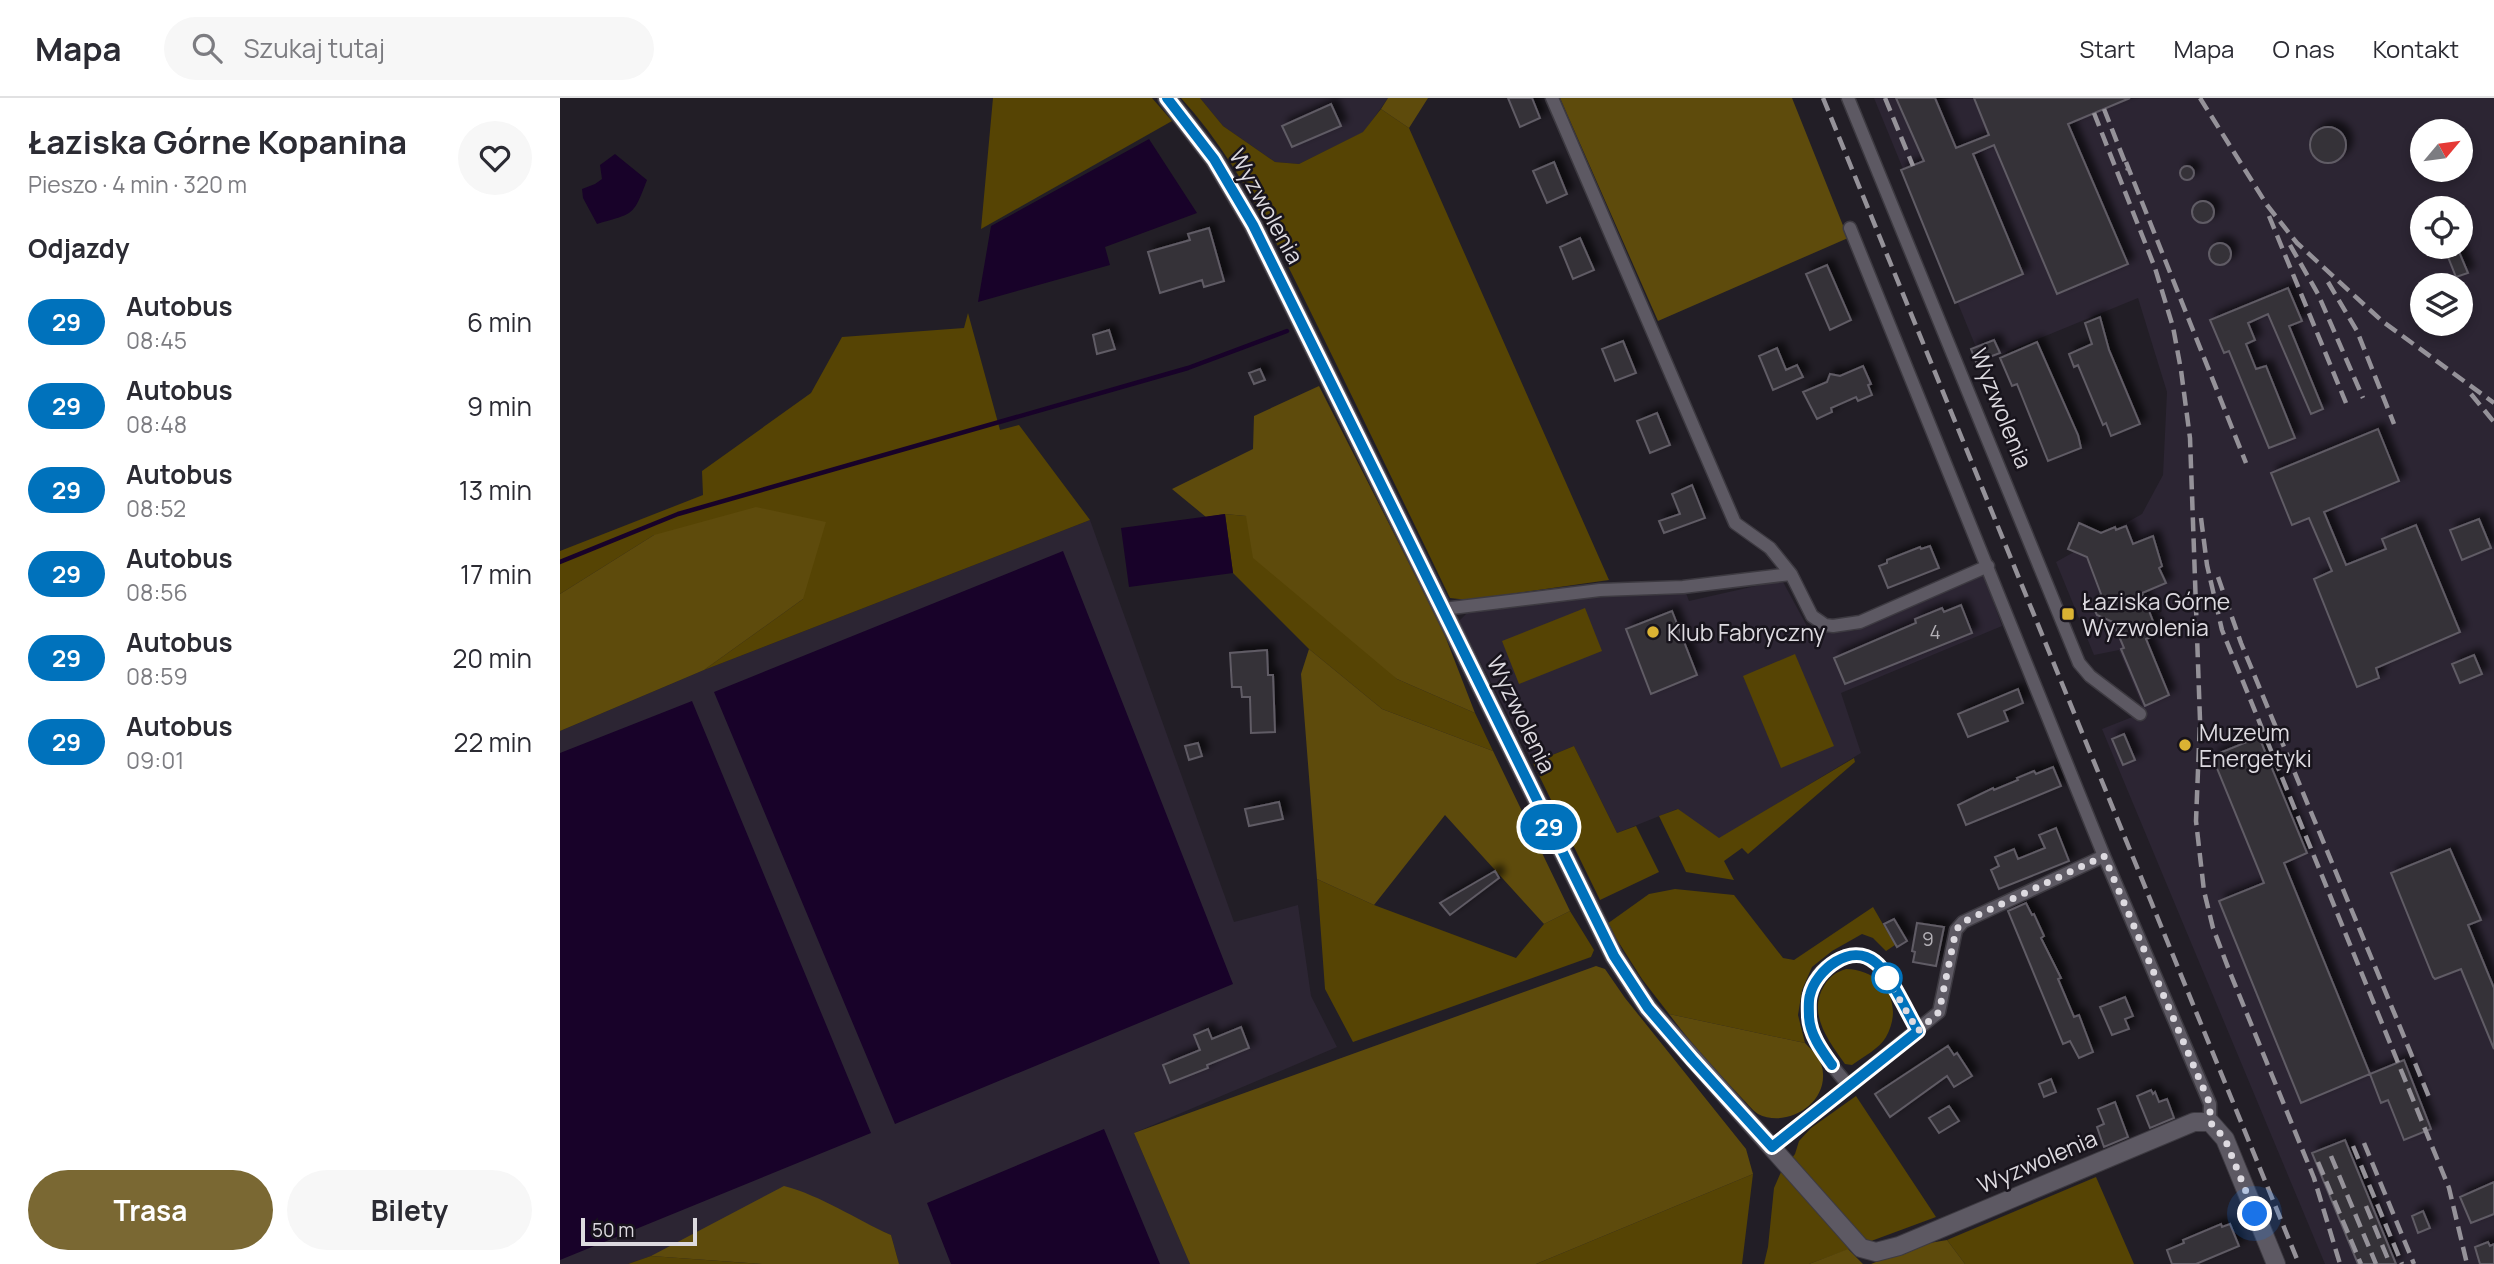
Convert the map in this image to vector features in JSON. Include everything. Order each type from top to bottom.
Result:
[{"type":"street","name":"Wyzwolenia","points":[[1167,98],[1214,159],[1253,225],[1598,929],[1614,956],[1648,1008],[1861,1248],[1876,1252],[1899,1246],[2194,1122],[2210,1122]]},
{"type":"street","points":[[1552,98],[1735,523],[1770,548],[1791,574],[1812,616],[1825,625],[1860,622],[1988,566]]},
{"type":"street","name":"Wyzwolenia","points":[[1848,98],[2079,663],[2090,677],[2140,714]]},
{"type":"street","points":[[1850,228],[2104,856],[2210,1104],[2210,1122],[2225,1139],[2276,1264]]},
{"type":"street","points":[[1443,609],[1600,590],[1683,587],[1791,574]]},
{"type":"street","points":[[1772,1147],[1939,1012],[1956,930],[1963,922],[2104,856]]},
{"type":"street","points":[[1849,1086],[1816,1042],[1809,1020],[1810,995],[1821,972],[1842,958],[1861,954],[1876,962],[1918,1031]]},
{"type":"shaded area","points":[[993,98],[1152,98],[1172,121],[981,229]]},
{"type":"shaded area","points":[[1181,98],[1200,98],[1223,126],[1275,162],[1299,164],[1363,132],[1381,109],[1409,128],[1609,580],[1468,600],[1450,598],[1276,242],[1223,152]]},
{"type":"shaded area","points":[[1200,98],[1388,98],[1364,132],[1299,164],[1275,162],[1223,126]]},
{"type":"shaded area","points":[[1388,98],[1428,98],[1409,128],[1381,109]]},
{"type":"shaded area","points":[[1560,98],[1792,98],[1848,238],[1658,321]]},
{"type":"shaded area","points":[[1874,98],[2494,98],[2494,1264],[2325,1264],[2102,729],[2145,712],[2119,650],[2094,655],[2056,562],[2142,514],[2163,475],[2167,392],[2138,298],[1982,362]]},
{"type":"shaded area","points":[[1149,139],[1197,213],[1105,247],[1110,265],[978,302],[991,226]]},
{"type":"shaded area","points":[[615,154],[647,180],[631,212],[597,224],[583,198],[582,189],[602,179],[600,165]]},
{"type":"shaded area","points":[[968,313],[1000,430],[1019,425],[1090,520],[704,670],[803,599],[654,535],[560,594],[560,551],[703,495],[702,471],[811,393],[842,337],[964,328]]},
{"type":"shaded area","points":[[1319,386],[1442,628],[1475,713],[1397,679],[1253,558],[1246,516],[1225,514],[1206,517],[1172,489],[1253,449],[1254,416]]},
{"type":"shaded area","points":[[756,507],[826,522],[803,599],[704,670],[560,731],[560,594],[654,535]]},
{"type":"shaded area","points":[[1225,514],[1246,516],[1397,679],[1475,713],[1493,751],[1382,709],[1309,649],[1233,573]]},
{"type":"shaded area","points":[[1225,514],[1233,573],[1129,587],[1121,528]]},
{"type":"shaded area","points":[[1090,520],[1234,922],[1298,905],[1311,996],[1337,1047],[1134,1133],[1190,1264],[899,1264],[891,1235],[859,1221],[651,1256],[628,1264],[560,1264],[560,731],[704,670]]},
{"type":"shaded area","points":[[1063,551],[1233,984],[895,1124],[714,692]]},
{"type":"shaded area","points":[[1983,573],[2002,626],[1841,693],[1861,753],[1719,839],[1677,809],[1617,833],[1574,746],[1533,763],[1459,621],[1468,612],[1593,595],[1686,593],[1689,601],[1782,580],[1809,630],[1854,631]]},
{"type":"shaded area","points":[[1585,608],[1602,651],[1519,684],[1502,641]]},
{"type":"shaded area","points":[[1309,649],[1382,709],[1493,751],[1570,911],[1544,924],[1445,815],[1374,905],[1317,879],[1301,674]]},
{"type":"shaded area","points":[[1795,654],[1834,746],[1781,768],[1743,676]]},
{"type":"shaded area","points":[[692,701],[871,1133],[560,1260],[560,753]]},
{"type":"shaded area","points":[[1574,746],[1617,833],[1636,826],[1659,872],[1600,900],[1533,763]]},
{"type":"shaded area","points":[[1854,758],[1855,762],[1748,854],[1742,848],[1724,861],[1734,880],[1686,872],[1659,816],[1678,809],[1719,838]]},
{"type":"shaded area","points":[[1317,879],[1374,905],[1516,958],[1544,924],[1570,911],[1594,950],[1591,957],[1353,1042],[1325,989]]},
{"type":"shaded area","points":[[1675,889],[1734,895],[1783,958],[1794,960],[1873,907],[1895,945],[1886,951],[1873,938],[1862,934],[1832,951],[1812,967],[1802,990],[1798,1015],[1805,1043],[1669,1014],[1642,979],[1607,924],[1649,894]]},
{"type":"shaded area","points":[[1596,966],[1605,969],[1625,998],[1746,1149],[1753,1174],[1536,1264],[1190,1264],[1134,1133]]},
{"type":"shaded area","points":[[1846,969],[1871,975],[1880,982],[1887,991],[1893,1012],[1883,1041],[1852,1065],[1845,1064],[1827,1037],[1818,1007],[1819,996],[1826,983],[1833,975]]},
{"type":"shaded area","points":[[1669,1014],[1805,1043],[1823,1069],[1822,1085],[1817,1096],[1801,1111],[1791,1116],[1769,1118],[1758,1114],[1712,1066]]},
{"type":"shaded area","points":[[1856,1096],[1936,1217],[1809,1264],[1764,1264],[1774,1188],[1781,1172],[1795,1154],[1799,1141],[1811,1128]]},
{"type":"shaded area","points":[[1104,1129],[1160,1264],[951,1264],[927,1203]]},
{"type":"shaded area","points":[[1753,1174],[1742,1264],[1536,1264]]},
{"type":"shaded area","points":[[2096,1177],[2134,1264],[1965,1264],[1947,1240]]},
{"type":"shaded area","points":[[784,1186],[825,1202],[891,1235],[899,1264],[762,1264],[651,1256]]},
{"type":"shaded area","points":[[1947,1240],[1965,1264],[1871,1264],[1918,1245]]},
{"type":"shaded area","points":[[1848,1249],[1863,1264],[1809,1264]]},
{"type":"shaded area","points":[[651,1256],[762,1264],[628,1264]]},
{"type":"building","points":[[1508,98],[1532,98],[1540,118],[1520,127]]},
{"type":"building","points":[[1896,98],[1935,98],[1956,148],[1989,135],[1974,98],[2130,98],[2068,124],[2128,264],[2057,294],[1994,145],[1973,154],[2023,274],[1955,303],[1901,170],[1924,161]]},
{"type":"building","points":[[1331,104],[1341,126],[1292,147],[1282,126]]},
{"type":"building","points":[[2328,127],[2341,132],[2346,145],[2341,158],[2328,163],[2315,158],[2310,145],[2315,132]]},
{"type":"building","points":[[1554,162],[1567,194],[1547,203],[1533,171]]},
{"type":"building","points":[[2184,166],[2190,166],[2194,173],[2190,180],[2184,180],[2180,176],[2180,170]]},
{"type":"building","points":[[2203,201],[2211,204],[2214,212],[2211,220],[2203,223],[2195,220],[2192,212],[2195,204]]},
{"type":"building","points":[[1209,228],[1224,281],[1204,287],[1202,280],[1160,293],[1148,252],[1190,240],[1188,234]]},
{"type":"building","points":[[1580,238],[1594,270],[1573,279],[1560,247]]},
{"type":"building","points":[[2216,243],[2224,243],[2231,250],[2231,258],[2224,265],[2216,265],[2209,258],[2209,250]]},
{"type":"building","points":[[2449,259],[2462,259],[2468,273],[2454,273]]},
{"type":"building","points":[[1827,265],[1851,320],[1830,330],[1806,274]]},
{"type":"building","points":[[2288,288],[2302,321],[2289,326],[2323,409],[2311,414],[2268,314],[2248,323],[2255,340],[2246,344],[2256,369],[2266,366],[2295,438],[2269,448],[2229,351],[2224,353],[2210,320]]},
{"type":"building","points":[[2100,317],[2109,350],[2140,424],[2111,436],[2106,423],[2103,425],[2078,365],[2074,367],[2069,354],[2092,344],[2085,323]]},
{"type":"building","points":[[1109,330],[1115,349],[1097,354],[1093,335]]},
{"type":"building","points":[[1994,340],[2000,353],[1976,362],[1971,349]]},
{"type":"building","points":[[1623,341],[1636,373],[1615,381],[1602,349]]},
{"type":"building","points":[[2037,342],[2078,435],[2081,448],[2048,461],[2017,384],[2012,386],[2000,358]]},
{"type":"building","points":[[1777,348],[1786,370],[1797,365],[1803,377],[1773,390],[1759,356]]},
{"type":"building","points":[[1863,366],[1871,384],[1868,385],[1872,395],[1858,401],[1856,397],[1831,408],[1832,412],[1817,419],[1803,392],[1827,382],[1830,374],[1840,376]]},
{"type":"building","points":[[1260,369],[1265,380],[1254,384],[1249,373]]},
{"type":"building","points":[[1657,413],[1670,445],[1650,453],[1637,421]]},
{"type":"building","points":[[2378,429],[2399,481],[2324,512],[2346,565],[2386,549],[2382,539],[2416,525],[2460,632],[2376,668],[2379,678],[2357,687],[2314,579],[2332,571],[2309,518],[2292,525],[2271,473]]},
{"type":"building","points":[[1692,485],[1705,518],[1664,533],[1659,521],[1680,514],[1672,494]]},
{"type":"building","points":[[2479,519],[2491,548],[2462,560],[2450,530]]},
{"type":"building","points":[[2079,523],[2101,533],[2126,526],[2133,544],[2153,536],[2162,566],[2159,568],[2166,583],[2142,593],[2158,634],[2146,639],[2169,695],[2145,706],[2121,649],[2124,648],[2113,622],[2097,615],[2095,611],[2095,603],[2101,594],[2087,557],[2068,549]]},
{"type":"building","points":[[1930,546],[1939,568],[1888,588],[1879,566],[1920,547]]},
{"type":"building","points":[[1961,605],[1972,633],[1845,684],[1834,658],[1916,623],[1915,619],[1942,608],[1944,612]]},
{"type":"building","points":[[1672,611],[1697,675],[1651,694],[1626,629]]},
{"type":"building","points":[[1267,650],[1268,675],[1273,675],[1275,732],[1251,733],[1250,697],[1242,697],[1241,687],[1232,687],[1230,653]]},
{"type":"building","points":[[2474,655],[2482,674],[2460,683],[2452,664]]},
{"type":"building","points":[[2018,689],[2023,703],[2004,711],[2008,721],[1968,737],[1958,714]]},
{"type":"building","points":[[2124,734],[2135,760],[2123,765],[2112,739]]},
{"type":"building","points":[[2259,737],[2307,853],[2284,863],[2370,1074],[2301,1103],[2219,901],[2264,883],[2212,756]]},
{"type":"building","points":[[1198,743],[1202,756],[1189,760],[1185,746]]},
{"type":"building","points":[[2053,767],[2061,786],[1966,825],[1958,805],[2034,771],[2036,774]]},
{"type":"building","points":[[1279,802],[1283,819],[1249,826],[1245,809]]},
{"type":"building","points":[[2056,828],[2069,861],[1999,889],[1991,870],[1999,866],[1995,857],[2014,849],[2018,859],[2045,848],[2039,835]]},
{"type":"building","points":[[2450,849],[2481,920],[2468,925],[2494,988],[2494,1049],[2461,969],[2435,979],[2433,977],[2391,873]]},
{"type":"building","points":[[1495,871],[1499,878],[1450,915],[1440,903]]},
{"type":"building","points":[[2026,903],[2044,936],[2041,938],[2061,978],[2058,979],[2074,1017],[2079,1015],[2093,1052],[2079,1058],[2070,1041],[2063,1044],[2008,911]]},
{"type":"building","points":[[1894,919],[1907,941],[1897,947],[1884,924]]},
{"type":"building","points":[[1917,923],[1944,927],[1936,966],[1913,962],[1915,952],[1912,951]]},
{"type":"building","points":[[2125,997],[2133,1016],[2125,1019],[2129,1029],[2112,1035],[2100,1007]]},
{"type":"building","points":[[1241,1027],[1249,1048],[1170,1083],[1163,1065],[1200,1050],[1194,1035],[1208,1029],[1212,1039]]},
{"type":"building","points":[[1948,1046],[1954,1055],[1957,1053],[1972,1076],[1954,1087],[1947,1076],[1890,1117],[1875,1094]]},
{"type":"building","points":[[2404,1060],[2431,1129],[2404,1140],[2388,1100],[2381,1103],[2370,1074]]},
{"type":"building","points":[[2051,1079],[2056,1092],[2044,1097],[2039,1084]]},
{"type":"building","points":[[2151,1090],[2153,1094],[2155,1092],[2159,1102],[2167,1099],[2174,1118],[2150,1128],[2137,1096]]},
{"type":"building","points":[[2115,1102],[2128,1137],[2104,1147],[2097,1127],[2104,1124],[2098,1109]]},
{"type":"building","points":[[1949,1106],[1959,1121],[1939,1133],[1929,1118]]},
{"type":"building","points":[[2345,1140],[2396,1264],[2358,1264],[2312,1153]]},
{"type":"building","points":[[2494,1182],[2494,1214],[2471,1223],[2460,1197]]},
{"type":"building","points":[[2423,1211],[2430,1228],[2418,1233],[2412,1216]]},
{"type":"building","points":[[2221,1224],[2222,1227],[2230,1224],[2239,1246],[2196,1264],[2172,1264],[2167,1250]]},
{"type":"building","points":[[2488,1242],[2490,1246],[2494,1244],[2494,1264],[2480,1264],[2475,1247]]},
{"type":"waterway","points":[[560,562],[678,514],[1188,368],[1287,331]]},
{"type":"railway","points":[[1823,98],[2299,1264]]},
{"type":"railway","points":[[1885,98],[1913,166]]},
{"type":"railway","points":[[2200,98],[2267,205],[2297,243],[2382,321],[2494,403]]},
{"type":"railway","points":[[2104,109],[2128,170]]},
{"type":"railway","points":[[2094,113],[2155,268],[2173,327],[2181,370],[2190,438],[2200,720],[2196,821],[2204,891],[2213,928],[2229,970],[2314,1178],[2340,1264]]},
{"type":"railway","points":[[2126,162],[2246,463]]},
{"type":"railway","points":[[2269,216],[2346,403]]},
{"type":"railway","points":[[2290,245],[2318,294],[2363,398]]},
{"type":"railway","points":[[2328,282],[2357,331],[2394,424]]},
{"type":"railway","points":[[2471,394],[2494,422]]},
{"type":"railway","points":[[2201,518],[2207,565],[2222,630],[2449,1188],[2467,1264]]},
{"type":"railway","points":[[2218,577],[2241,643],[2429,1097]]},
{"type":"railway","points":[[2364,1143],[2414,1264]]},
{"type":"railway","points":[[2353,1146],[2402,1264]]},
{"type":"railway","points":[[2331,1156],[2376,1264]]},
{"type":"railway","points":[[2318,1162],[2361,1264]]},
{"type":"railway","points":[[2366,1206],[2390,1264]]},
{"type":"bus line","name":"29","points":[[1167,98],[1214,159],[1253,225],[1598,929],[1648,1008],[1772,1147],[1918,1031],[1876,962],[1861,954],[1842,958],[1821,972],[1810,995],[1809,1020],[1816,1042],[1832,1065]]},
{"type":"place","name":"Łaziska Górne Wyzwolenia","points":[[2068,614]]},
{"type":"place","name":"Klub Fabryczny","points":[[1653,632]]},
{"type":"place","name":"Muzeum Energetyki","points":[[2185,745]]},
{"type":"route","points":[[1887,978],[1918,1031],[1939,1012],[1956,930],[1963,922],[2104,856],[2210,1104],[2210,1122],[2225,1139],[2255,1214]]}]
